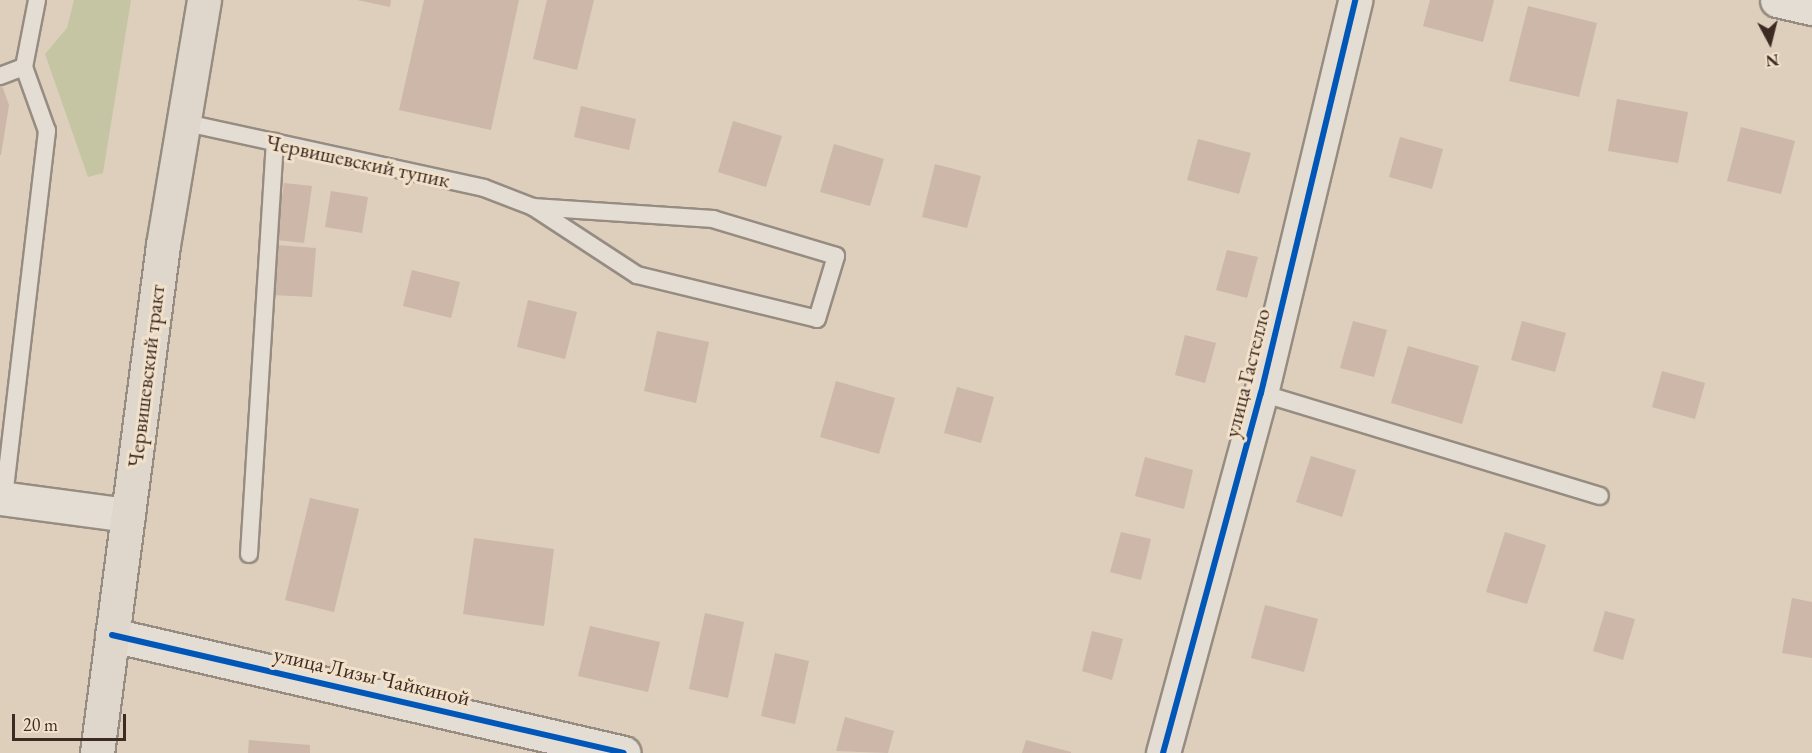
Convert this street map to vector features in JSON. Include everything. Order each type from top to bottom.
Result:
[{"type":"main road","name":"Червишевский тракт","points":[[97,753],[182,122],[204,0]]},
{"type":"street","name":"улица Гастелло","points":[[1163,753],[1261,393],[1355,0]]},
{"type":"street","points":[[1777,0],[1812,8]]},
{"type":"street","points":[[2,497],[128,515]]},
{"type":"street","name":"улица Лизы Чайкиной","points":[[112,635],[624,753]]},
{"type":"lane","points":[[2,497],[47,130],[24,67],[37,0]]},
{"type":"lane","points":[[0,76],[24,67]]},
{"type":"lane","name":"Червишевский тупик","points":[[182,122],[484,188],[533,207],[638,275],[817,319],[836,256],[713,219],[533,207]]},
{"type":"lane","points":[[249,554],[275,142]]},
{"type":"lane","points":[[1261,393],[1600,496]]},
{"type":"green space","points":[[74,0],[131,0],[103,173],[88,177],[45,54],[67,28]]},
{"type":"building","points":[[357,0],[391,0],[390,7]]},
{"type":"building","points":[[424,0],[519,0],[491,130],[399,110]]},
{"type":"building","points":[[547,0],[594,0],[577,70],[533,59]]},
{"type":"building","points":[[1430,0],[1494,0],[1483,42],[1423,26]]},
{"type":"building","points":[[1528,6],[1597,23],[1579,97],[1509,81]]},
{"type":"building","points":[[0,80],[9,105],[1,155],[0,155]]},
{"type":"building","points":[[1617,99],[1688,112],[1678,163],[1608,151]]},
{"type":"building","points":[[581,106],[636,119],[629,150],[574,137]]},
{"type":"building","points":[[733,121],[782,136],[766,187],[718,172]]},
{"type":"building","points":[[1741,127],[1795,141],[1781,194],[1727,181]]},
{"type":"building","points":[[1400,137],[1443,149],[1432,189],[1389,177]]},
{"type":"building","points":[[1198,139],[1251,153],[1239,194],[1187,180]]},
{"type":"building","points":[[834,144],[884,159],[870,206],[820,192]]},
{"type":"building","points":[[935,164],[981,176],[967,228],[922,217]]},
{"type":"building","points":[[284,183],[312,186],[304,243],[276,240]]},
{"type":"building","points":[[331,191],[368,197],[362,233],[325,227]]},
{"type":"building","points":[[276,245],[316,248],[312,297],[273,295]]},
{"type":"building","points":[[1227,250],[1258,257],[1247,298],[1216,290]]},
{"type":"building","points":[[412,270],[460,282],[451,318],[403,306]]},
{"type":"building","points":[[528,300],[577,312],[565,359],[517,347]]},
{"type":"building","points":[[1353,321],[1387,330],[1374,377],[1340,368]]},
{"type":"building","points":[[1522,321],[1566,333],[1555,372],[1511,360]]},
{"type":"building","points":[[657,331],[709,342],[696,403],[644,391]]},
{"type":"building","points":[[1185,335],[1216,343],[1205,383],[1175,375]]},
{"type":"building","points":[[1408,346],[1479,366],[1462,424],[1391,403]]},
{"type":"building","points":[[1662,371],[1705,383],[1695,419],[1652,407]]},
{"type":"building","points":[[836,381],[895,398],[879,454],[820,437]]},
{"type":"building","points":[[957,387],[994,397],[981,443],[944,433]]},
{"type":"building","points":[[1311,456],[1356,470],[1342,517],[1296,502]]},
{"type":"building","points":[[1145,457],[1193,470],[1184,509],[1135,496]]},
{"type":"building","points":[[310,498],[359,509],[334,612],[285,600]]},
{"type":"building","points":[[1121,532],[1151,539],[1141,580],[1110,572]]},
{"type":"building","points":[[1505,532],[1546,545],[1527,604],[1486,592]]},
{"type":"building","points":[[474,538],[554,549],[544,626],[463,614]]},
{"type":"building","points":[[1792,598],[1812,602],[1812,658],[1782,653]]},
{"type":"building","points":[[1265,605],[1318,619],[1304,672],[1251,658]]},
{"type":"building","points":[[1605,611],[1635,619],[1623,660],[1593,651]]},
{"type":"building","points":[[705,613],[744,622],[728,698],[689,689]]},
{"type":"building","points":[[590,626],[660,642],[648,692],[578,676]]},
{"type":"building","points":[[1092,631],[1123,639],[1112,680],[1082,671]]},
{"type":"building","points":[[775,653],[809,661],[795,724],[761,716]]},
{"type":"building","points":[[845,717],[894,731],[888,753],[836,751]]},
{"type":"building","points":[[249,740],[310,745],[310,753],[248,753]]},
{"type":"building","points":[[1026,740],[1071,752],[1071,753],[1022,753]]},
{"type":"cycle path","points":[[1163,753],[1261,393],[1355,0]]},
{"type":"cycle path","points":[[112,635],[624,753]]}]
